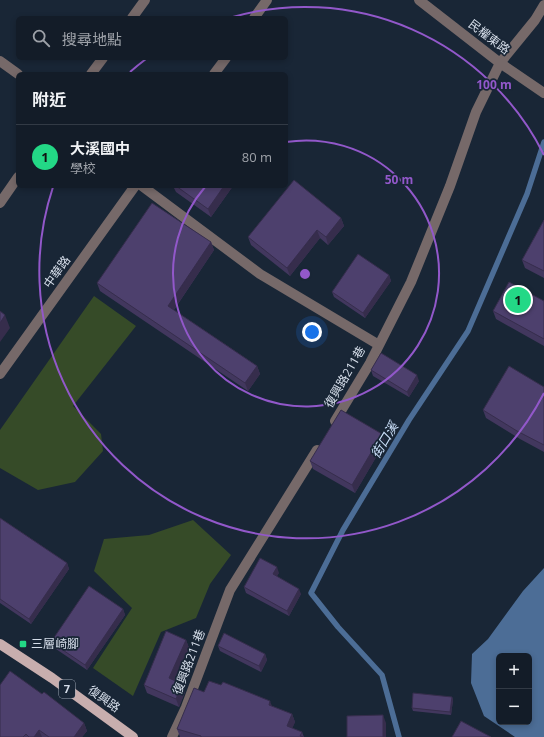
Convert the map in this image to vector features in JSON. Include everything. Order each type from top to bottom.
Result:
[{"type":"main road","name":"復興路","points":[[0,644],[52,678],[133,737]]},
{"type":"street","points":[[133,16],[145,0]]},
{"type":"street","points":[[255,16],[267,0]]},
{"type":"street","name":"民權東路","points":[[419,0],[500,62],[544,93]]},
{"type":"street","name":"復興路211巷","points":[[330,429],[370,363],[411,282],[450,186],[476,112],[500,62],[535,20],[544,5]]},
{"type":"street","points":[[92,72],[102,60]]},
{"type":"street","points":[[216,72],[224,60]]},
{"type":"street","points":[[0,61],[16,73]]},
{"type":"street","points":[[0,203],[16,180]]},
{"type":"street","name":"中華路","points":[[0,374],[134,188]]},
{"type":"street","points":[[145,188],[260,274],[379,345]]},
{"type":"street","name":"復興路211巷","points":[[172,737],[186,706],[230,590],[322,442]]},
{"type":"green space","points":[[94,296],[136,326],[73,406],[101,434],[103,451],[75,482],[38,490],[0,468],[0,430]]},
{"type":"green space","points":[[193,520],[231,555],[210,584],[196,618],[161,632],[133,696],[93,668],[132,608],[94,571],[104,539],[149,535]]},
{"type":"water","points":[[544,568],[544,737],[515,737],[497,725],[532,725],[532,653],[496,653],[496,724],[484,716],[471,683],[472,654],[488,639],[523,591]]},
{"type":"building","points":[[294,180],[341,218],[326,237],[317,230],[287,268],[248,237]]},
{"type":"building","points":[[179,188],[223,188],[208,209]]},
{"type":"building","points":[[152,203],[211,242],[168,306],[257,366],[245,383],[97,283]]},
{"type":"building","points":[[544,220],[544,271],[522,260]]},
{"type":"building","points":[[358,254],[389,275],[363,313],[332,292]]},
{"type":"building","points":[[509,282],[544,301],[544,339],[493,311]]},
{"type":"building","points":[[0,311],[5,315],[0,323]]},
{"type":"building","points":[[381,353],[417,375],[407,392],[371,370]]},
{"type":"building","points":[[509,366],[544,387],[544,445],[517,431],[483,410]]},
{"type":"building","points":[[341,410],[382,434],[352,485],[310,461]]},
{"type":"building","points":[[0,518],[67,563],[29,619],[0,599]]},
{"type":"building","points":[[260,558],[277,567],[273,574],[299,589],[287,611],[244,587]]},
{"type":"building","points":[[89,586],[123,609],[85,665],[51,642]]},
{"type":"building","points":[[166,631],[186,640],[169,678],[182,684],[176,699],[144,685]]},
{"type":"building","points":[[224,633],[265,654],[259,666],[218,646]]},
{"type":"building","points":[[10,671],[42,694],[44,692],[84,723],[74,737],[49,737],[39,730],[34,737],[29,737],[26,734],[23,737],[0,737],[0,685]]},
{"type":"building","points":[[209,681],[221,685],[223,682],[270,701],[269,705],[292,714],[287,726],[302,732],[300,736],[304,737],[201,737],[177,729],[194,688],[204,692]]},
{"type":"building","points":[[413,693],[452,697],[450,712],[412,708]]},
{"type":"building","points":[[383,715],[383,737],[347,737],[347,716]]},
{"type":"building","points":[[461,721],[491,737],[452,737]]},
{"type":"waterway","name":"街口溪","points":[[399,737],[382,675],[338,627],[311,593],[343,530],[409,420],[468,331],[527,194],[544,142]]},
{"type":"place","name":"大溪國中","points":[[518,300]]},
{"type":"place","name":"三層崎腳","points":[[23,644]]}]
